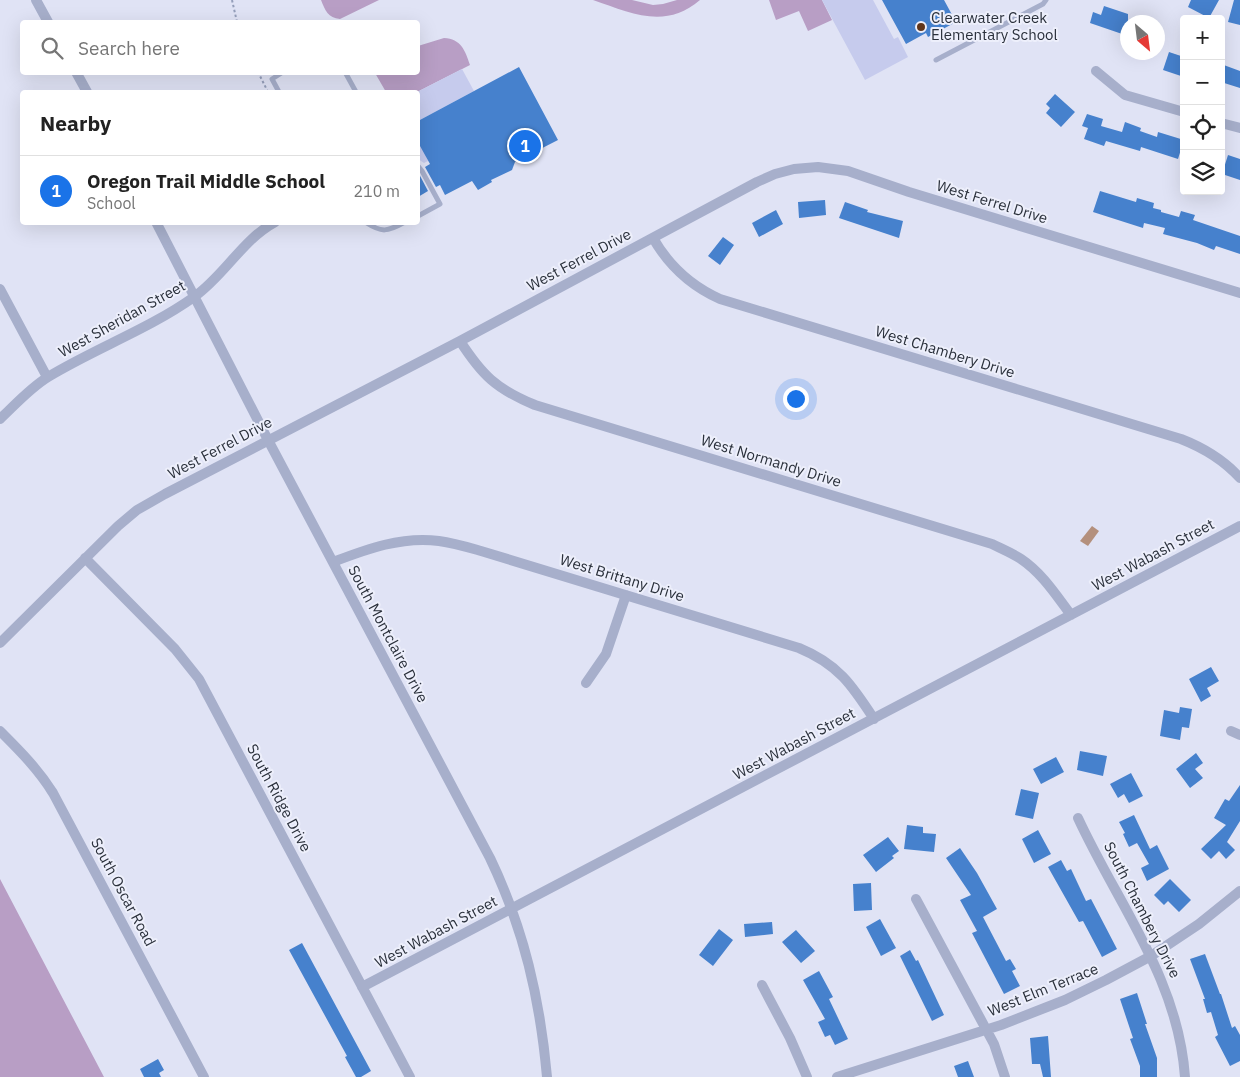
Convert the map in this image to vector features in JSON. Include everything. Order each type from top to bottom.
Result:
[{"type":"street","points":[[36,0],[47,20]]},
{"type":"street","points":[[1096,71],[1125,95],[1180,111]]},
{"type":"street","points":[[78,75],[86,90]]},
{"type":"street","points":[[1225,124],[1240,128]]},
{"type":"street","name":"West Ferrel Drive","points":[[0,642],[118,526],[137,510],[775,174],[794,169],[828,167],[848,171],[909,192],[1240,293]]},
{"type":"street","name":"South Montclaire Drive","points":[[158,225],[268,440],[490,858],[512,909],[524,944],[544,1038],[547,1077]]},
{"type":"street","name":"West Sheridan Street","points":[[0,420],[25,395],[47,377],[172,312],[194,297],[210,284],[244,246],[270,225]]},
{"type":"street","name":"West Chambery Drive","points":[[653,238],[667,260],[676,269],[699,288],[720,299],[1181,439],[1209,451],[1224,462],[1240,478]]},
{"type":"street","points":[[0,289],[47,377]]},
{"type":"street","name":"West Normandy Drive","points":[[460,341],[473,361],[490,380],[515,397],[534,405],[992,544],[1020,558],[1030,566],[1046,581],[1071,615]]},
{"type":"street","name":"West Wabash Street","points":[[362,987],[1240,526]]},
{"type":"street","name":"West Brittany Drive","points":[[333,562],[365,550],[398,541],[411,540],[438,540],[481,551],[813,654],[828,663],[852,685],[874,719]]},
{"type":"street","name":"South Ridge Drive","points":[[85,558],[176,649],[198,679],[410,1077]]},
{"type":"street","points":[[586,683],[606,654],[626,595]]},
{"type":"street","name":"South Oscar Road","points":[[0,731],[31,762],[53,793],[204,1077]]},
{"type":"street","name":"South Chambery Drive","points":[[1078,818],[1151,956],[1166,989],[1175,1016],[1185,1077]]},
{"type":"street","name":"West Elm Terrace","points":[[837,1077],[1001,1025],[1064,1000],[1151,956],[1199,924],[1240,891]]},
{"type":"street","points":[[916,899],[994,1044],[1005,1077]]},
{"type":"street","points":[[762,985],[790,1038],[807,1077]]},
{"type":"lane","points":[[936,60],[1043,1]]},
{"type":"lane","points":[[277,90],[272,79],[278,75]]},
{"type":"lane","points":[[348,75],[355,90]]},
{"type":"lane","points":[[420,168],[440,204],[420,215]]},
{"type":"lane","points":[[369,225],[377,230],[386,231],[399,225]]},
{"type":"path","points":[[232,0],[237,20]]},
{"type":"path","points":[[260,75],[267,90]]},
{"type":"shaded area","points":[[321,0],[379,0],[340,19],[330,15]]},
{"type":"shaded area","points":[[593,0],[632,0],[653,5],[677,0],[700,0],[687,9],[661,17],[634,14]]},
{"type":"shaded area","points":[[769,0],[822,0],[832,20],[808,31],[799,11],[776,20]]},
{"type":"shaded area","points":[[822,0],[873,0],[894,39],[898,37],[908,57],[865,80]]},
{"type":"shaded area","points":[[444,38],[450,39],[462,46],[470,65],[420,90],[385,90],[376,75],[420,75],[420,45]]},
{"type":"shaded area","points":[[462,69],[474,91],[420,120],[420,90]]},
{"type":"shaded area","points":[[422,145],[428,161],[424,163],[420,160],[420,146]]},
{"type":"shaded area","points":[[1092,526],[1099,531],[1088,546],[1080,541]]},
{"type":"shaded area","points":[[0,879],[104,1077],[0,1077]]},
{"type":"building","name":"Clearwater Creek Elementary School","points":[[882,0],[944,0],[956,22],[928,37],[926,33],[906,44]]},
{"type":"building","points":[[1191,0],[1219,0],[1211,15],[1203,15],[1188,7]]},
{"type":"building","points":[[1234,0],[1240,0],[1240,25],[1228,22]]},
{"type":"building","points":[[1104,6],[1128,14],[1120,15],[1120,33],[1090,23],[1093,12],[1101,15]]},
{"type":"building","points":[[1169,52],[1180,56],[1180,76],[1163,70]]},
{"type":"building","points":[[1225,65],[1240,71],[1240,88],[1225,83]]},
{"type":"building","points":[[519,67],[558,140],[515,162],[512,170],[491,180],[492,182],[478,190],[472,181],[445,195],[440,185],[436,187],[425,167],[430,164],[420,146],[420,120]]},
{"type":"building","points":[[1055,94],[1075,112],[1061,127],[1046,113],[1050,108],[1046,104]]},
{"type":"building","points":[[1087,114],[1103,119],[1101,126],[1122,132],[1125,122],[1141,128],[1140,131],[1157,137],[1158,132],[1180,139],[1180,153],[1178,159],[1141,147],[1140,151],[1106,141],[1104,146],[1084,139],[1088,128],[1082,126]]},
{"type":"building","points":[[1228,155],[1240,159],[1240,180],[1225,175],[1225,164]]},
{"type":"building","points":[[420,176],[428,191],[420,196]]},
{"type":"building","points":[[1100,191],[1136,202],[1137,198],[1154,203],[1153,208],[1179,217],[1181,211],[1195,215],[1193,220],[1240,236],[1240,254],[1216,246],[1214,250],[1197,243],[1163,234],[1165,228],[1144,223],[1143,228],[1093,212]]},
{"type":"building","points":[[825,200],[826,215],[799,218],[798,202]]},
{"type":"building","points":[[845,202],[868,210],[867,212],[903,221],[899,238],[839,218]]},
{"type":"building","points":[[776,210],[783,224],[759,237],[752,223]]},
{"type":"building","points":[[723,237],[734,245],[720,265],[708,256]]},
{"type":"building","points":[[1211,667],[1219,681],[1207,688],[1211,696],[1201,702],[1189,679]]},
{"type":"building","points":[[1180,707],[1192,709],[1189,728],[1182,727],[1180,740],[1160,736],[1164,710],[1179,713]]},
{"type":"building","points":[[1080,751],[1107,756],[1103,776],[1077,770]]},
{"type":"building","points":[[1196,753],[1203,763],[1195,769],[1203,778],[1190,788],[1176,769]]},
{"type":"building","points":[[1056,757],[1064,772],[1041,784],[1033,769]]},
{"type":"building","points":[[1131,773],[1143,796],[1129,803],[1124,794],[1118,798],[1110,784]]},
{"type":"building","points":[[1240,785],[1240,821],[1227,842],[1235,850],[1226,859],[1219,851],[1211,859],[1201,849],[1226,825],[1214,818],[1225,799],[1229,801]]},
{"type":"building","points":[[1021,789],[1039,793],[1033,819],[1015,815]]},
{"type":"building","points":[[1134,815],[1150,849],[1157,845],[1169,869],[1147,881],[1141,868],[1149,864],[1137,843],[1129,847],[1119,822]]},
{"type":"building","points":[[907,825],[923,827],[923,833],[936,834],[934,852],[904,849]]},
{"type":"building","points":[[1038,830],[1051,854],[1034,863],[1022,839]]},
{"type":"building","points":[[888,837],[899,851],[892,856],[894,858],[876,872],[863,855]]},
{"type":"building","points":[[960,848],[977,873],[997,909],[983,917],[1006,961],[1010,959],[1016,969],[1012,971],[1020,986],[1004,994],[972,933],[977,931],[960,900],[971,895],[946,858]]},
{"type":"building","points":[[1061,860],[1067,871],[1071,869],[1086,901],[1091,899],[1117,949],[1102,957],[1083,921],[1079,922],[1048,867]]},
{"type":"building","points":[[1170,879],[1191,900],[1179,912],[1168,901],[1164,905],[1154,895]]},
{"type":"building","points":[[871,883],[872,910],[854,911],[853,884]]},
{"type":"building","points":[[880,919],[896,948],[881,956],[866,927]]},
{"type":"building","points":[[772,922],[773,934],[745,937],[744,924]]},
{"type":"building","points":[[719,929],[733,940],[713,966],[699,955]]},
{"type":"building","points":[[796,930],[815,951],[801,963],[782,942]]},
{"type":"building","points":[[302,943],[371,1071],[361,1077],[356,1077],[345,1057],[347,1056],[289,950]]},
{"type":"building","points":[[910,950],[916,961],[918,960],[944,1015],[932,1021],[900,956]]},
{"type":"building","points":[[1205,954],[1232,1028],[1235,1026],[1240,1035],[1240,1061],[1230,1066],[1215,1037],[1218,1035],[1211,1012],[1207,1013],[1203,999],[1205,999],[1190,959]]},
{"type":"building","points":[[819,971],[833,997],[829,999],[848,1039],[835,1045],[830,1035],[825,1037],[818,1022],[825,1019],[803,980]]},
{"type":"building","points":[[1137,993],[1157,1058],[1157,1077],[1140,1077],[1140,1066],[1130,1039],[1133,1038],[1120,999]]},
{"type":"building","points":[[1048,1036],[1051,1077],[1043,1077],[1040,1064],[1032,1064],[1030,1038]]},
{"type":"building","points":[[158,1059],[164,1070],[159,1073],[161,1077],[144,1077],[140,1069]]},
{"type":"building","points":[[968,1061],[974,1077],[958,1077],[954,1066]]},
{"type":"place","name":"Clearwater Creek Elementary School","points":[[921,27]]},
{"type":"place","name":"Oregon Trail Middle School","points":[[525,146]]}]
